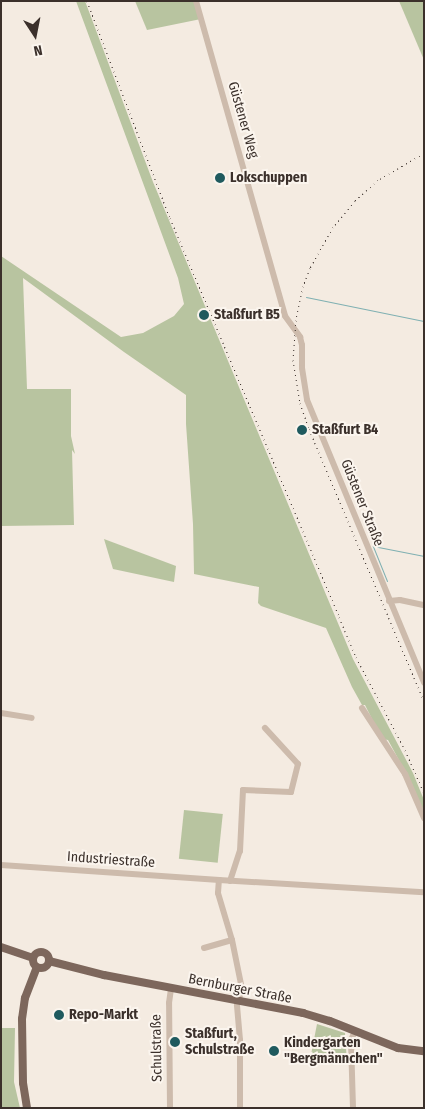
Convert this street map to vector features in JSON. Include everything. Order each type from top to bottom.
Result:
[{"type":"main road","points":[[1,947],[33,958]]},
{"type":"main road","points":[[38,952],[44,952],[49,961],[45,967],[37,967],[34,964],[33,958],[38,952]]},
{"type":"main road","name":"Bernburger Straße","points":[[49,961],[238,1002],[303,1013],[398,1048],[424,1051]]},
{"type":"main road","points":[[28,1108],[23,1083],[23,1013],[25,998],[37,967]]},
{"type":"street","name":"Güstener Weg","points":[[196,1],[284,316],[295,330]]},
{"type":"street","name":"Güstener Straße","points":[[295,330],[302,344],[304,385],[313,418],[424,683]]},
{"type":"street","points":[[389,601],[400,600],[424,605]]},
{"type":"street","points":[[362,708],[405,774],[424,818]]},
{"type":"street","points":[[1,713],[32,718]]},
{"type":"street","points":[[230,881],[240,851],[243,790],[291,792],[298,764],[265,728]]},
{"type":"street","name":"Industriestraße","points":[[1,865],[424,892]]},
{"type":"street","points":[[219,880],[218,893],[232,940],[242,989],[238,1002],[240,1108]]},
{"type":"street","points":[[204,948],[232,940]]},
{"type":"street","name":"Schulstraße","points":[[170,1108],[169,1003],[171,988]]},
{"type":"street","points":[[353,1108],[351,1040],[355,1031]]},
{"type":"green space","points":[[76,1],[85,1],[153,182],[353,659],[413,773],[424,800],[424,813],[406,773],[388,740],[382,739],[365,705],[362,705],[352,687],[326,628],[261,606],[258,603],[259,587],[194,574],[186,395],[23,278],[27,389],[71,389],[71,436],[75,454],[72,450],[74,525],[1,526],[1,256],[121,337],[143,333],[174,316],[184,304],[178,278]]},
{"type":"green space","points":[[135,1],[196,1],[201,19],[147,30]]},
{"type":"green space","points":[[399,1],[424,1],[424,60]]},
{"type":"green space","points":[[104,539],[176,566],[174,582],[113,569]]},
{"type":"green space","points":[[184,810],[223,814],[218,863],[179,859]]},
{"type":"green space","points":[[317,1024],[345,1033],[347,1064],[309,1065]]},
{"type":"green space","points":[[1,1028],[15,1028],[14,1082],[20,1108],[1,1108]]},
{"type":"waterway","points":[[306,297],[424,321]]},
{"type":"waterway","points":[[387,581],[373,546],[424,556]]},
{"type":"railway","points":[[87,1],[170,218],[356,657],[405,750],[424,793]]},
{"type":"railway","points":[[424,153],[378,180],[355,201],[333,227],[310,268],[303,286],[296,320],[293,360],[300,403],[309,429],[424,701]]},
{"type":"place","name":"Lokschuppen","points":[[220,178]]},
{"type":"place","name":"Staßfurt B5","points":[[204,315]]},
{"type":"place","name":"Staßfurt B4","points":[[302,430]]},
{"type":"place","name":"Repo-Markt","points":[[59,1015]]},
{"type":"place","name":"Staßfurt, Schulstraße","points":[[175,1042]]},
{"type":"place","name":"Kindergarten \"Bergmännchen\"","points":[[274,1051]]}]
